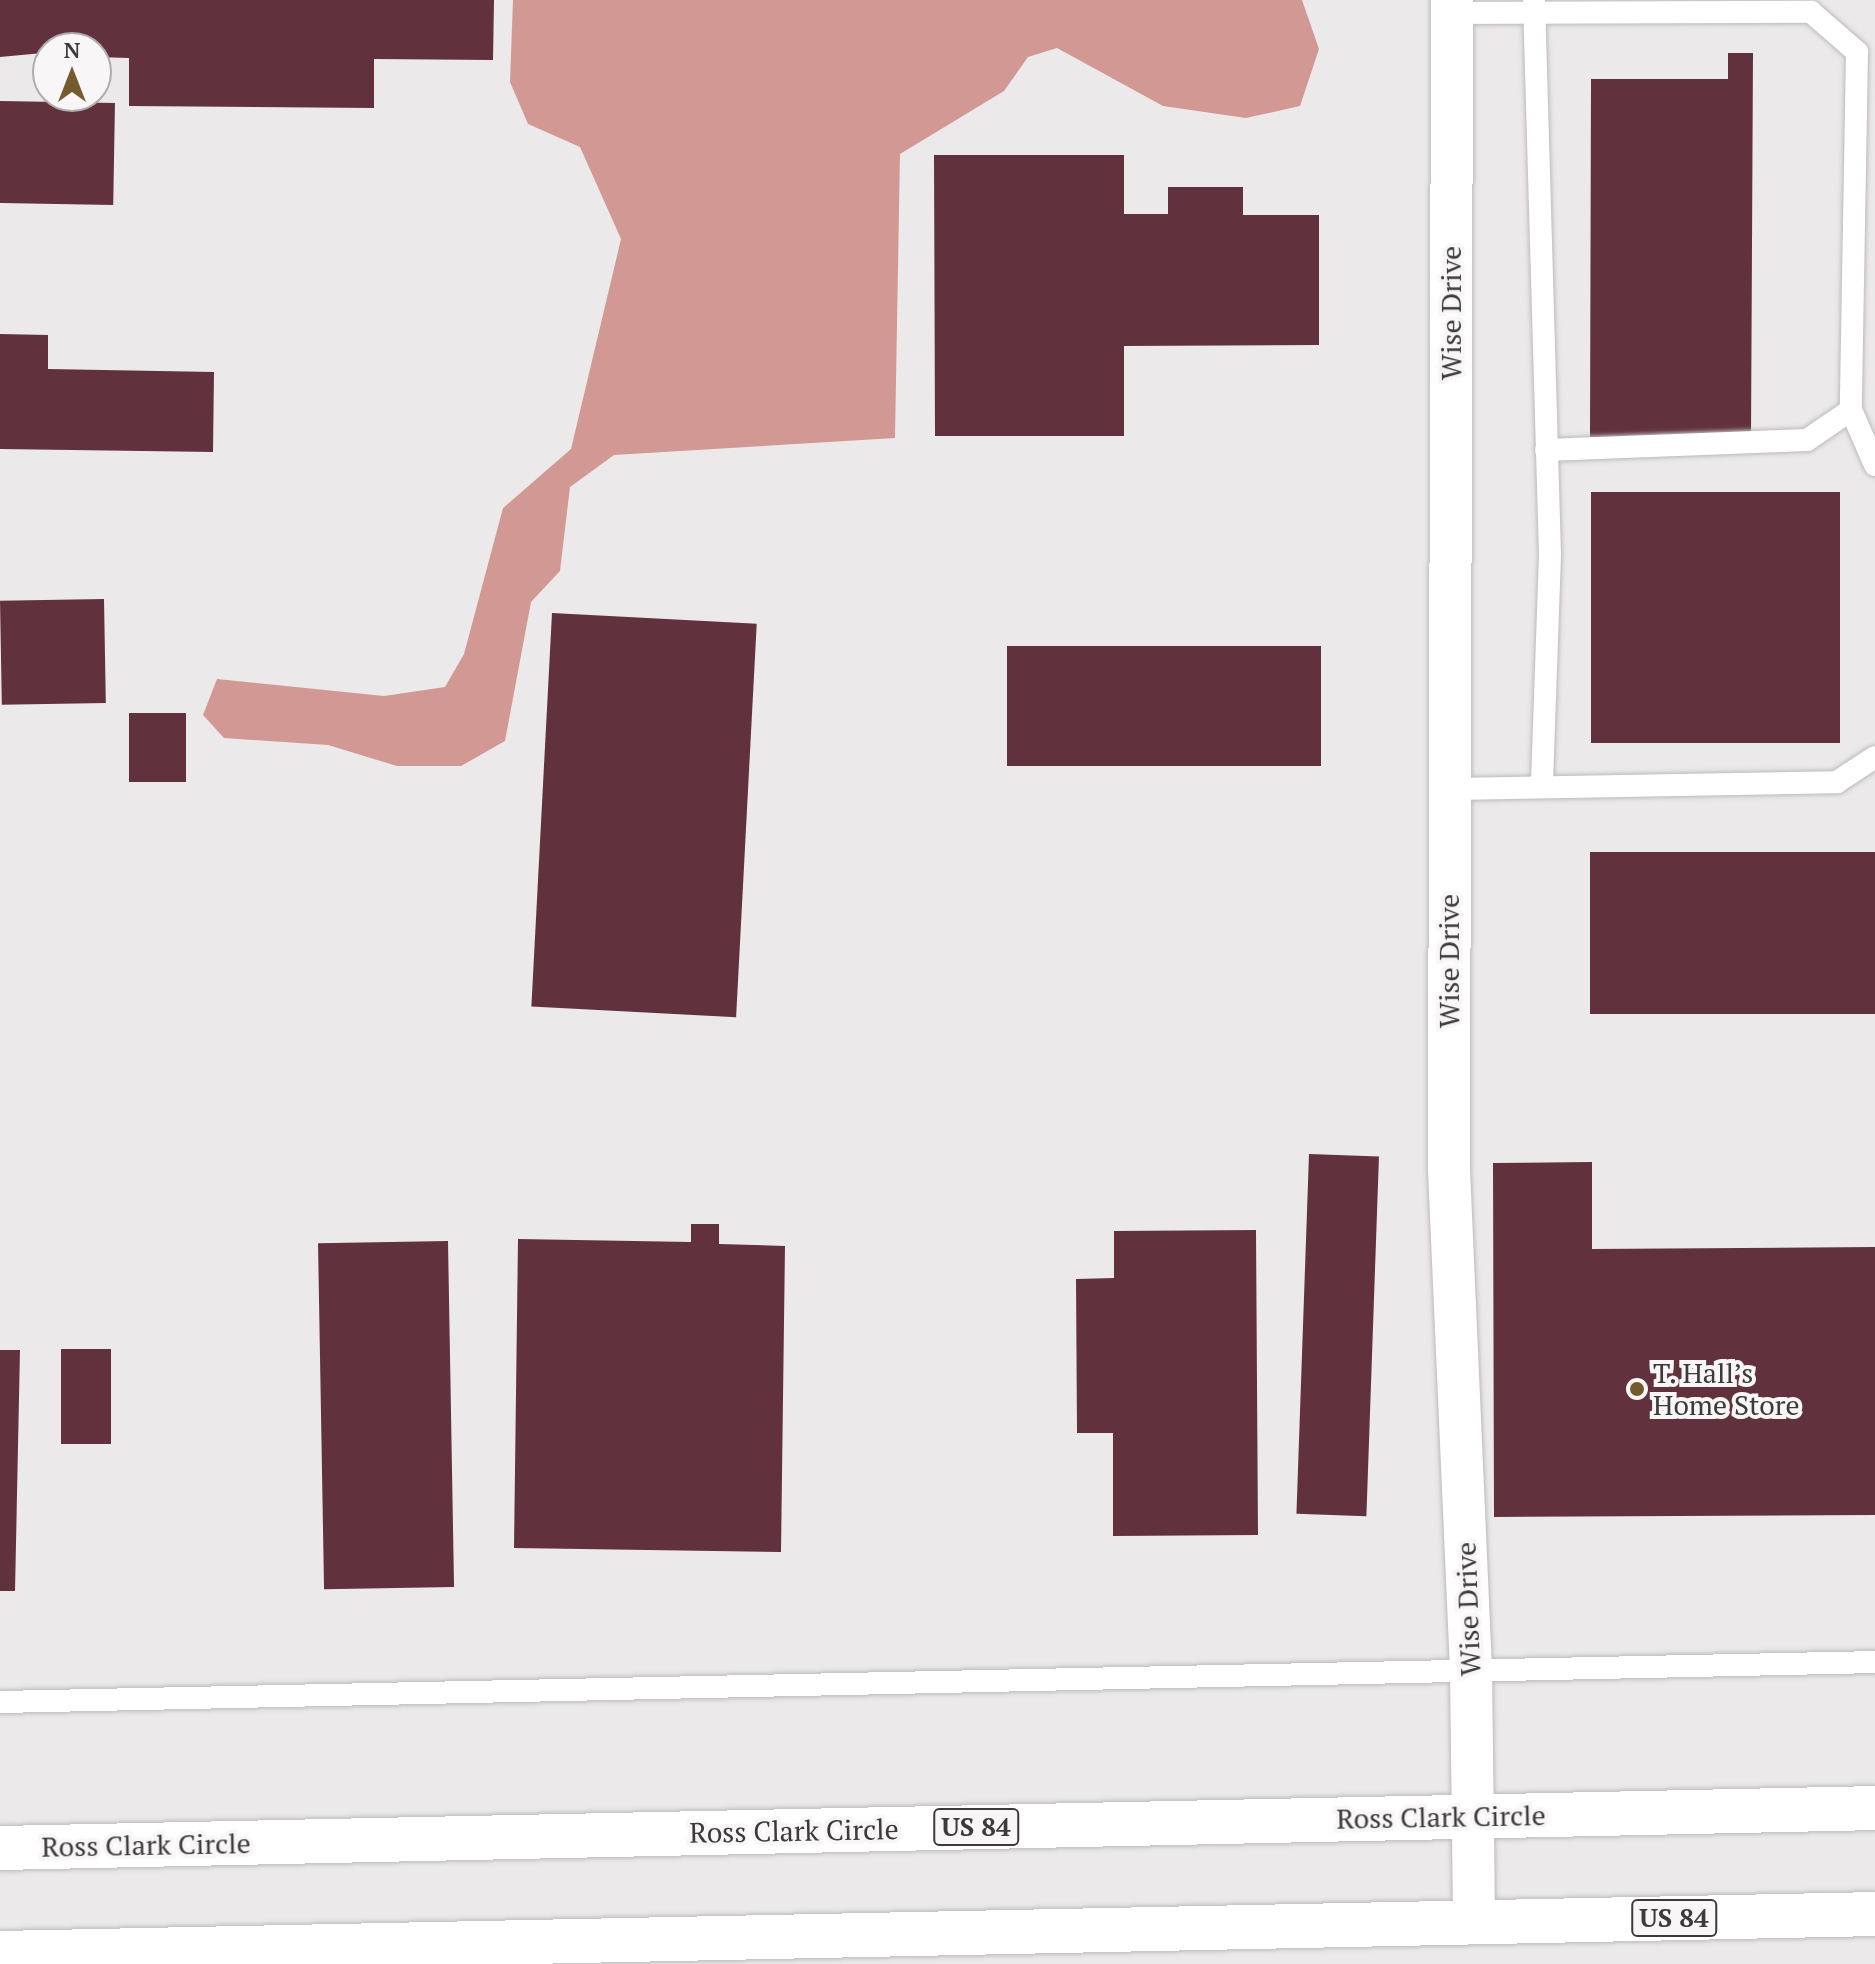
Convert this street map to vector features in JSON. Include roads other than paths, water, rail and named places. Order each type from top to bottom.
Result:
[{"type":"highway","name":"Ross Clark Circle","points":[[0,1848],[1875,1808]]},
{"type":"highway","name":"US 84","points":[[0,1953],[74,1958],[297,1955],[1474,1922],[1875,1914]]},
{"type":"street","name":"Wise Drive","points":[[1452,6],[1449,1170],[1471,1670],[1474,1922]]},
{"type":"lane","points":[[1452,6],[1811,12],[1857,52],[1851,410],[1875,465]]},
{"type":"lane","points":[[1534,6],[1546,450],[1542,786]]},
{"type":"lane","points":[[1546,450],[1807,440],[1851,410]]},
{"type":"lane","points":[[1449,789],[1837,782],[1875,757]]},
{"type":"lane","points":[[0,1702],[1875,1662]]},
{"type":"place","name":"T. Hall’s Home Store","points":[[1637,1389]]}]
